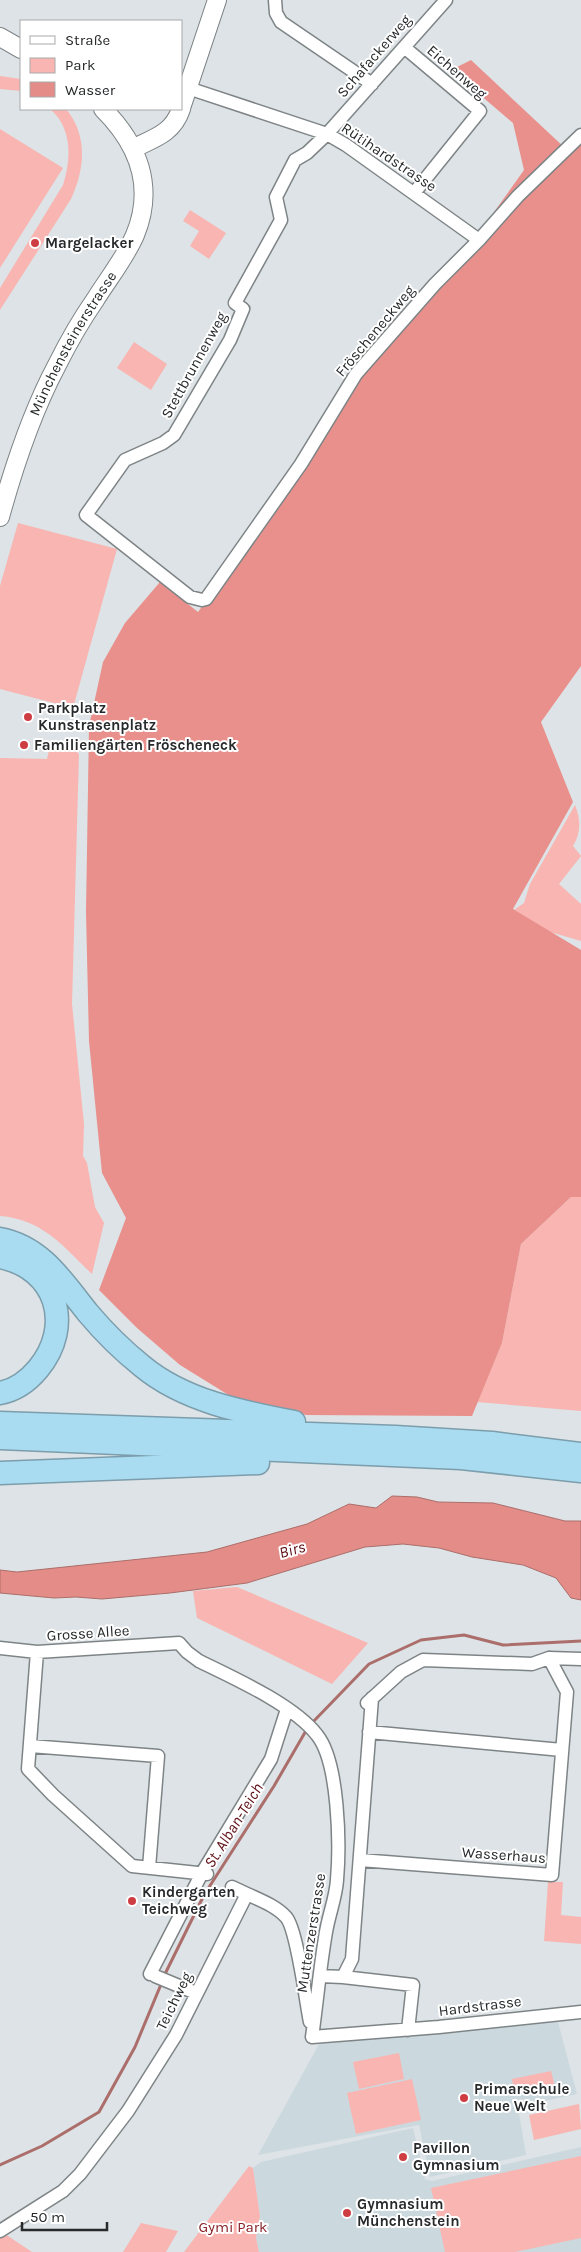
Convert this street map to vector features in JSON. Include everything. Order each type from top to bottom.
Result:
[{"type":"highway","points":[[0,1239],[20,1245],[42,1258],[54,1270],[88,1313],[118,1345],[144,1368],[170,1386],[239,1412],[309,1425],[372,1428],[395,1437]]},
{"type":"highway","points":[[0,1257],[21,1262],[41,1279],[56,1306],[59,1321],[50,1354],[40,1367],[30,1379],[17,1388],[0,1393]]},
{"type":"highway","points":[[0,1423],[395,1437],[492,1443],[581,1454]]},
{"type":"highway","points":[[0,1438],[461,1458],[581,1471]]},
{"type":"highway","points":[[0,1473],[278,1463],[353,1463],[490,1470],[551,1468]]},
{"type":"main road","points":[[182,105],[217,0]]},
{"type":"main road","points":[[0,37],[20,48]]},
{"type":"main road","name":"Münchensteinerstrasse","points":[[0,517],[30,427],[56,365],[135,235],[141,212],[142,174],[134,148],[121,127],[104,110]]},
{"type":"main road","points":[[134,148],[169,130],[176,123],[180,110]]},
{"type":"street","points":[[275,0],[276,14],[281,22],[372,84]]},
{"type":"street","name":"Schafackerweg","points":[[327,134],[444,1]]},
{"type":"street","name":"Eichenweg","points":[[404,47],[480,111],[414,193]]},
{"type":"street","name":"Rütihardstrasse","points":[[188,88],[327,134],[479,240]]},
{"type":"street","name":"Stettbrunnenweg","points":[[158,573],[86,515],[125,460],[163,443],[174,435],[233,333],[243,309],[235,303],[281,220],[276,197],[278,192],[295,160],[307,153],[327,134]]},
{"type":"street","name":"Fröscheneckweg","points":[[158,573],[190,597],[206,599],[301,464],[356,374],[435,284],[479,240],[518,196],[581,136]]},
{"type":"street","name":"Grosse Allee","points":[[0,1648],[37,1652],[179,1643]]},
{"type":"street","name":"Muttenzerstrasse","points":[[179,1643],[199,1661],[287,1709],[317,1734],[326,1749],[331,1769],[338,1843],[338,1881],[326,1932],[312,2037]]},
{"type":"street","points":[[37,1652],[28,1769],[53,1795],[132,1866],[204,1874]]},
{"type":"street","points":[[343,1977],[352,1959],[369,1732],[369,1701],[401,1672],[423,1660],[443,1659],[532,1664],[549,1658],[581,1659]]},
{"type":"street","name":"Wasserhaus","points":[[360,1860],[552,1875],[567,1692],[549,1658]]},
{"type":"street","points":[[196,1993],[152,1975],[204,1874],[271,1758],[287,1709]]},
{"type":"street","points":[[369,1732],[562,1750]]},
{"type":"street","points":[[30,1746],[158,1756],[149,1868]]},
{"type":"street","points":[[232,1887],[272,1906],[288,1918],[300,1963],[312,2037]]},
{"type":"street","name":"Teichweg","points":[[0,2231],[63,2191],[80,2174],[128,2111],[164,2056],[246,1894]]},
{"type":"street","points":[[320,1976],[413,1985],[408,2030]]},
{"type":"street","name":"Hardstrasse","points":[[312,2037],[408,2030],[556,2013],[581,2012]]},
{"type":"shaded area","points":[[471,60],[566,149],[581,135],[581,666],[541,722],[573,802],[513,909],[581,950],[581,1197],[571,1197],[521,1244],[502,1343],[472,1416],[306,1415],[235,1399],[180,1365],[137,1328],[99,1290],[126,1218],[102,1173],[89,1041],[86,912],[89,726],[103,662],[125,623],[160,582],[198,612],[307,463],[361,376],[452,271],[524,170],[513,123],[451,70]]},
{"type":"shaded area","points":[[558,2022],[577,2094],[518,2107],[526,2155],[430,2177],[419,2125],[258,2155],[319,2044]]},
{"type":"shaded area","name":"Gymnasium Münchenstein","points":[[413,2128],[425,2179],[432,2181],[581,2147],[581,2252],[259,2252],[256,2238],[260,2216],[253,2168],[261,2162]]},
{"type":"green space","points":[[0,76],[20,79],[20,91],[0,89]]},
{"type":"green space","name":"Margelacker","points":[[51,110],[67,110],[73,119],[81,141],[81,164],[76,188],[71,199],[0,310],[0,288],[63,185],[66,176],[68,145],[63,126]]},
{"type":"green space","points":[[0,129],[63,168],[0,268]]},
{"type":"green space","points":[[190,210],[226,233],[209,259],[190,246],[199,231],[183,221]]},
{"type":"green space","points":[[134,342],[167,364],[151,390],[117,368]]},
{"type":"green space","points":[[18,523],[117,549],[73,708],[0,689],[0,586]]},
{"type":"green space","points":[[53,744],[75,750],[79,754],[72,1004],[84,1124],[83,1156],[87,1163],[95,1207],[104,1223],[92,1274],[61,1244],[40,1228],[15,1218],[0,1216],[0,758],[47,759],[50,746]]},
{"type":"green space","points":[[575,805],[579,826],[578,836],[573,846],[581,856],[559,884],[581,904],[581,941],[550,932],[514,910],[524,903],[530,884]]},
{"type":"green space","points":[[571,1197],[581,1197],[581,1411],[477,1402],[502,1343],[521,1244]]},
{"type":"green space","points":[[237,1587],[368,1643],[332,1684],[197,1618],[193,1591]]},
{"type":"green space","points":[[548,1882],[563,1882],[561,1915],[581,1917],[581,1944],[544,1941]]},
{"type":"green space","points":[[399,2053],[404,2079],[359,2089],[353,2062]]},
{"type":"green space","points":[[551,2071],[555,2087],[515,2095],[512,2079]]},
{"type":"green space","points":[[412,2079],[421,2120],[356,2134],[347,2093]]},
{"type":"green space","points":[[579,2104],[581,2129],[534,2140],[529,2115]]},
{"type":"green space","points":[[581,2156],[581,2238],[515,2252],[445,2252],[431,2188]]},
{"type":"green space","name":"Gymi Park","points":[[249,2166],[253,2168],[260,2216],[256,2238],[259,2252],[184,2252]]},
{"type":"green space","points":[[141,2223],[178,2231],[166,2252],[123,2252]]},
{"type":"green space","points":[[5,2234],[32,2252],[0,2252],[0,2238]]},
{"type":"water","name":"Birs","points":[[392,1496],[417,1497],[438,1502],[493,1503],[565,1521],[581,1521],[581,1600],[571,1598],[556,1578],[523,1565],[472,1557],[439,1548],[403,1544],[365,1547],[247,1583],[170,1593],[102,1599],[54,1598],[0,1593],[0,1570],[17,1572],[207,1552],[307,1524],[349,1504],[376,1508]]},
{"type":"waterway","name":"St. Alban-Teich","points":[[311,1724],[369,1664],[421,1640],[464,1635],[503,1645],[581,1641]]},
{"type":"waterway","name":"St. Alban-Teich","points":[[164,1976],[204,1895],[274,1786],[307,1729]]},
{"type":"waterway","name":"St. Alban-Teich","points":[[0,2165],[42,2146],[99,2112],[135,2047],[162,1982]]},
{"type":"place","name":"Margelacker","points":[[35,243]]},
{"type":"place","name":"Parkplatz Kunstrasenplatz","points":[[28,717]]},
{"type":"place","name":"Familiengärten Fröscheneck","points":[[24,745]]},
{"type":"place","name":"Kindergarten Teichweg","points":[[132,1901]]},
{"type":"place","name":"Primarschule Neue Welt","points":[[464,2098]]},
{"type":"place","name":"Pavillon Gymnasium","points":[[403,2157]]},
{"type":"place","name":"Gymnasium Münchenstein","points":[[347,2213]]}]
